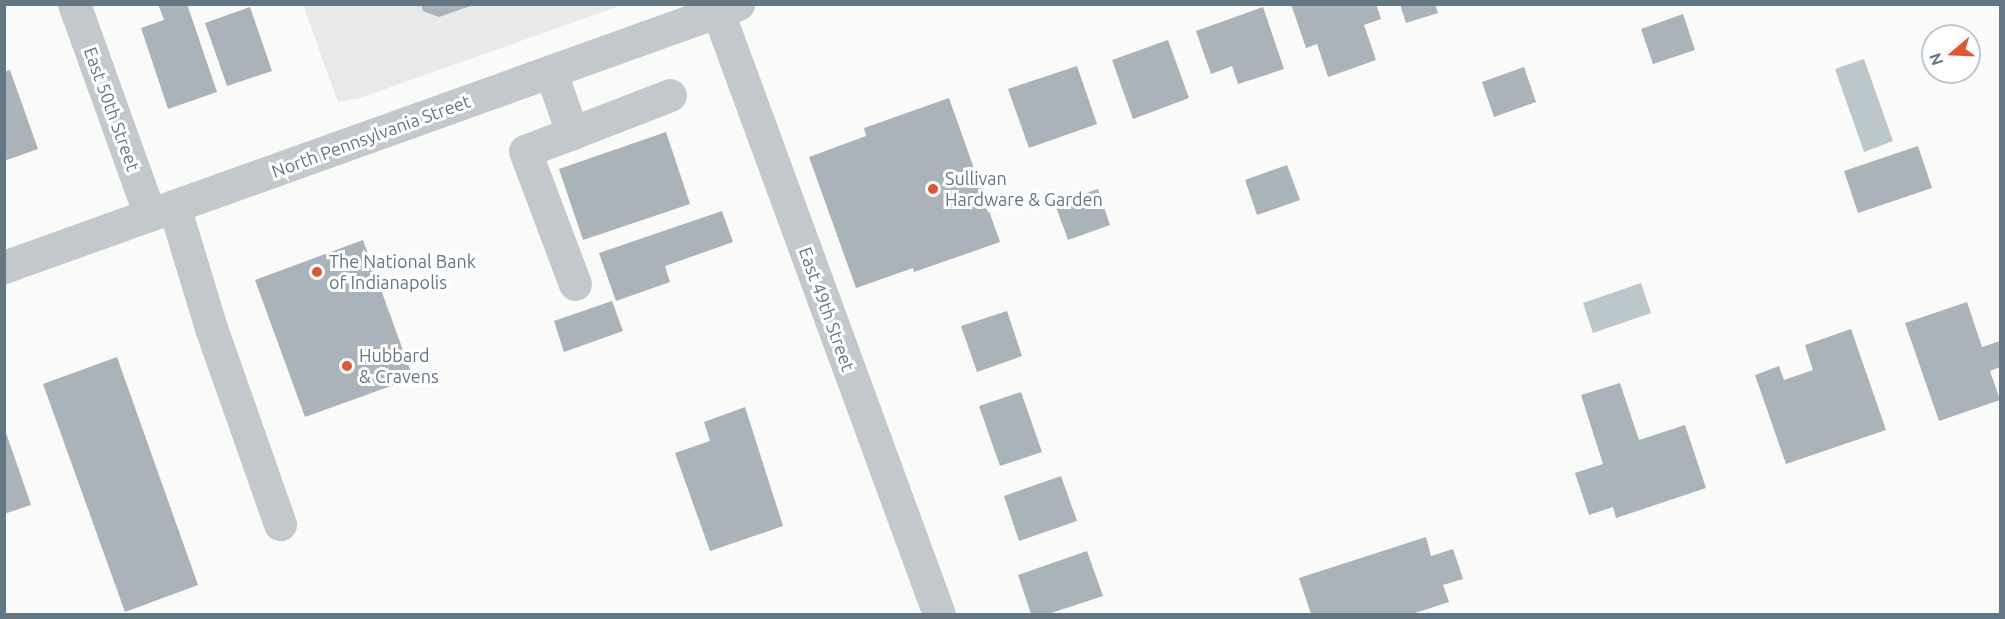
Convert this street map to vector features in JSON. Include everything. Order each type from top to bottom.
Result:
[{"type":"street","name":"East 50th Street","points":[[74,4],[211,328],[280,524]]},
{"type":"street","name":"North Pennsylvania Street","points":[[4,267],[551,72],[724,7]]},
{"type":"street","name":"East 49th Street","points":[[724,7],[939,615]]},
{"type":"street","points":[[551,72],[572,133]]},
{"type":"street","points":[[575,284],[525,151],[670,95]]},
{"type":"shaded area","points":[[303,5],[622,5],[360,98],[338,102]]},
{"type":"shaded area","points":[[1864,59],[1893,141],[1864,152],[1835,69]]},
{"type":"shaded area","points":[[1641,283],[1651,313],[1593,333],[1583,303]]},
{"type":"building","points":[[158,4],[187,4],[217,92],[168,109],[141,28],[164,20]]},
{"type":"building","points":[[421,4],[473,5],[439,17],[423,11]]},
{"type":"building","points":[[1291,4],[1376,4],[1381,19],[1364,25],[1376,60],[1328,77],[1317,44],[1306,48]]},
{"type":"building","points":[[1400,4],[1435,4],[1438,13],[1406,23]]},
{"type":"building","points":[[250,7],[272,71],[227,86],[205,23]]},
{"type":"building","points":[[1263,7],[1284,69],[1238,84],[1232,66],[1211,74],[1196,31]]},
{"type":"building","points":[[1683,14],[1695,50],[1653,64],[1641,29]]},
{"type":"building","points":[[1168,40],[1189,98],[1133,119],[1112,60]]},
{"type":"building","points":[[1077,66],[1097,124],[1029,148],[1008,89]]},
{"type":"building","points":[[1524,67],[1536,102],[1494,117],[1482,82]]},
{"type":"building","points":[[10,70],[38,149],[4,161],[4,72]]},
{"type":"building","name":"Sullivan Hardware & Garden","points":[[949,98],[1000,242],[914,272],[913,268],[856,288],[809,157],[866,136],[864,128]]},
{"type":"building","points":[[666,132],[690,204],[583,240],[559,169]]},
{"type":"building","points":[[1918,146],[1932,188],[1858,213],[1844,171]]},
{"type":"building","points":[[1287,165],[1300,200],[1257,215],[1245,180]]},
{"type":"building","points":[[1098,189],[1110,225],[1068,240],[1055,204]]},
{"type":"building","points":[[722,211],[733,242],[665,266],[670,282],[616,301],[599,253]]},
{"type":"building","points":[[363,240],[413,378],[305,417],[255,280]]},
{"type":"building","points":[[612,301],[623,331],[564,352],[554,321]]},
{"type":"building","points":[[1967,302],[1982,347],[2000,341],[2000,367],[1990,371],[2000,400],[1939,421],[1905,323]]},
{"type":"building","points":[[1007,311],[1022,356],[977,372],[961,326]]},
{"type":"building","points":[[1851,329],[1886,430],[1786,464],[1755,375],[1779,366],[1784,380],[1813,370],[1805,345]]},
{"type":"building","points":[[117,357],[198,585],[125,612],[43,384]]},
{"type":"building","points":[[1620,383],[1639,440],[1685,425],[1706,488],[1616,518],[1613,507],[1589,515],[1575,473],[1603,464],[1581,395]]},
{"type":"building","points":[[1021,392],[1042,452],[1000,466],[979,406]]},
{"type":"building","points":[[745,407],[783,526],[710,551],[675,453],[710,441],[704,422]]},
{"type":"building","points":[[4,427],[31,505],[4,514]]},
{"type":"building","points":[[1061,476],[1077,521],[1019,541],[1004,496]]},
{"type":"building","points":[[1426,537],[1431,556],[1453,549],[1463,579],[1443,585],[1449,602],[1412,614],[1311,614],[1299,578]]},
{"type":"building","points":[[1087,551],[1103,596],[1048,614],[1031,614],[1018,575]]},
{"type":"place","name":"Sullivan Hardware & Garden","points":[[933,189]]},
{"type":"place","name":"The National Bank of Indianapolis","points":[[317,272]]},
{"type":"place","name":"Hubbard & Cravens","points":[[347,366]]}]
